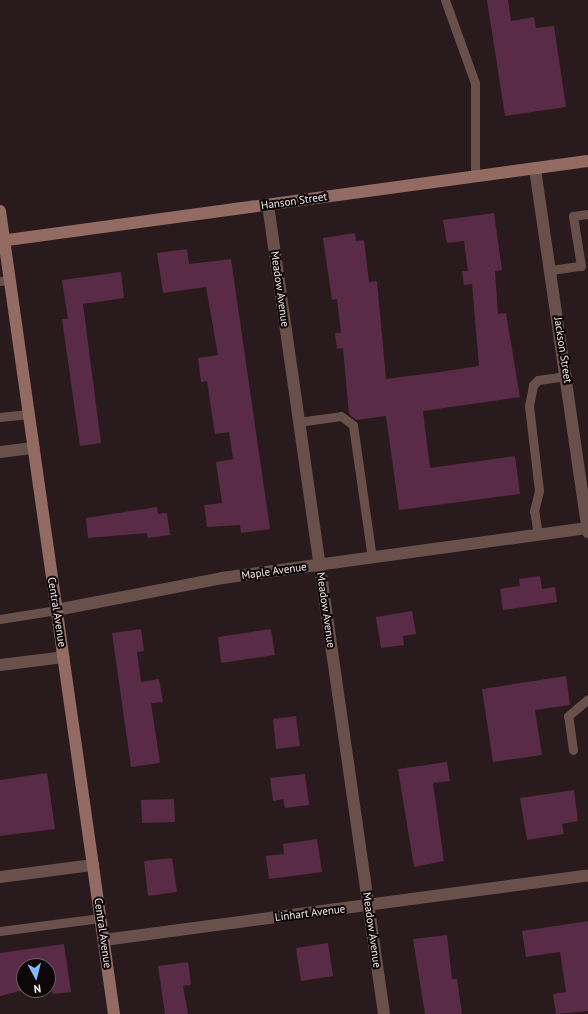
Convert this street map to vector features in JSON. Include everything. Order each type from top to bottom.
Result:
[{"type":"street","name":"Hanson Street","points":[[2,240],[588,161]]},
{"type":"street","name":"Jackson Street","points":[[536,169],[588,529]]},
{"type":"street","name":"Meadow Avenue","points":[[268,205],[384,1014]]},
{"type":"street","name":"Central Avenue","points":[[0,211],[5,281],[29,414],[114,1014]]},
{"type":"street","points":[[0,452],[34,448]]},
{"type":"street","name":"Maple Avenue","points":[[56,610],[173,586],[588,529]]},
{"type":"street","points":[[0,665],[64,657]]},
{"type":"street","points":[[0,877],[93,865]]},
{"type":"street","name":"Linhart Avenue","points":[[104,940],[368,906],[588,875]]},
{"type":"lane","points":[[445,0],[475,83],[475,177]]},
{"type":"lane","points":[[551,270],[581,266],[573,216],[588,214]]},
{"type":"lane","points":[[538,535],[534,511],[539,491],[529,406],[533,385],[538,380],[567,376]]},
{"type":"lane","points":[[0,417],[29,414]]},
{"type":"lane","points":[[298,422],[341,416],[353,425],[372,558]]},
{"type":"lane","points":[[0,619],[56,610]]},
{"type":"lane","points":[[573,750],[568,716],[588,699]]},
{"type":"lane","points":[[0,931],[100,918]]},
{"type":"building","points":[[487,0],[508,0],[511,21],[534,17],[536,28],[554,26],[566,107],[505,116]]},
{"type":"building","points":[[494,213],[502,270],[495,271],[498,314],[506,313],[520,397],[423,411],[430,468],[515,456],[520,494],[399,510],[386,416],[356,420],[349,414],[343,348],[337,349],[335,333],[341,333],[337,299],[332,300],[323,238],[355,233],[356,241],[364,240],[369,282],[377,281],[386,379],[433,373],[479,366],[472,284],[464,285],[462,271],[468,271],[464,241],[447,243],[443,220]]},
{"type":"building","points":[[187,249],[189,264],[231,259],[270,529],[241,533],[240,525],[207,527],[204,505],[222,503],[216,462],[233,459],[229,432],[215,434],[207,381],[201,382],[198,358],[218,355],[206,287],[163,293],[157,253]]},
{"type":"building","points":[[121,272],[124,298],[83,304],[101,443],[80,446],[62,319],[68,319],[62,280]]},
{"type":"building","points":[[157,507],[158,514],[167,513],[170,535],[148,538],[147,533],[88,538],[86,518]]},
{"type":"building","points":[[540,576],[542,589],[555,587],[557,602],[503,610],[500,589],[520,586],[519,579]]},
{"type":"building","points":[[412,611],[416,634],[403,636],[404,645],[381,648],[376,617]]},
{"type":"building","points":[[141,629],[144,651],[137,652],[141,682],[159,679],[163,702],[151,703],[160,763],[131,767],[112,633]]},
{"type":"building","points":[[271,629],[275,655],[221,663],[218,637]]},
{"type":"building","points":[[566,676],[570,705],[535,710],[542,755],[493,762],[482,689]]},
{"type":"building","points":[[296,716],[300,746],[276,749],[273,719]]},
{"type":"building","points":[[447,762],[450,781],[433,783],[444,861],[414,867],[398,769]]},
{"type":"building","points":[[47,773],[55,829],[0,836],[0,780]]},
{"type":"building","points":[[305,774],[309,805],[285,808],[283,799],[273,801],[270,778]]},
{"type":"building","points":[[574,790],[578,821],[562,824],[564,834],[527,840],[520,798]]},
{"type":"building","points":[[174,799],[175,822],[142,823],[141,800]]},
{"type":"building","points":[[317,839],[322,872],[269,879],[266,856],[284,854],[283,844]]},
{"type":"building","points":[[172,858],[177,892],[148,896],[144,861]]},
{"type":"building","points":[[588,921],[588,1011],[556,1014],[553,994],[566,992],[560,952],[526,957],[522,931]]},
{"type":"building","points":[[447,935],[452,979],[457,979],[462,1014],[425,1014],[413,939]]},
{"type":"building","points":[[328,943],[333,976],[301,981],[296,948]]},
{"type":"building","points":[[64,944],[71,992],[56,994],[56,958],[16,958],[16,992],[0,996],[0,953]]},
{"type":"building","points":[[188,962],[191,985],[183,986],[188,1014],[165,1014],[158,966]]}]
